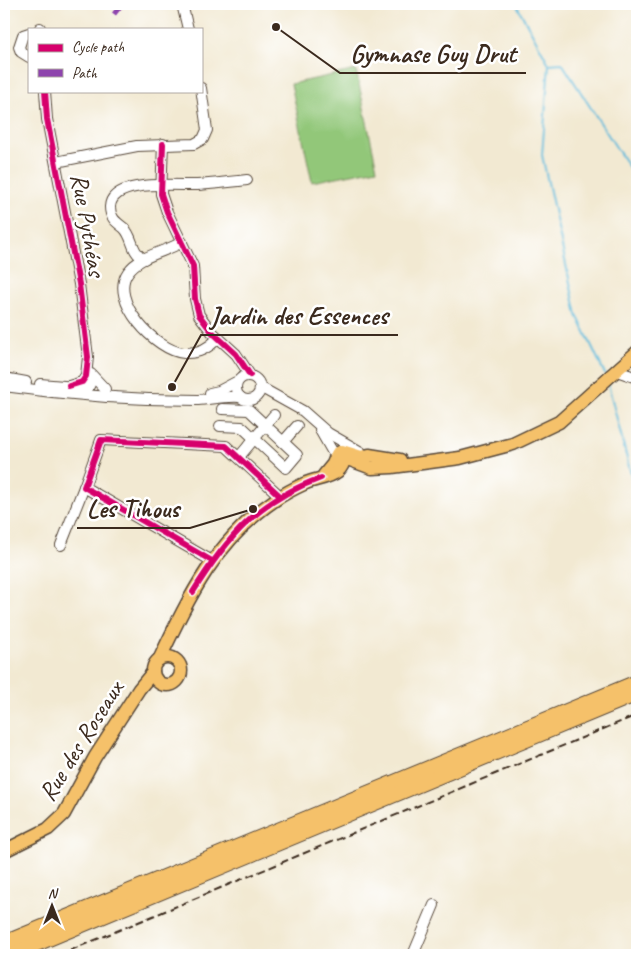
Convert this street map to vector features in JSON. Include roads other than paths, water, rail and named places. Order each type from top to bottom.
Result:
[{"type":"highway","points":[[4,944],[637,682]]},
{"type":"highway","points":[[10,955],[637,694]]},
{"type":"main road","points":[[343,451],[372,468],[460,458],[513,444],[559,422],[614,376],[637,352]]},
{"type":"main road","points":[[343,451],[361,457],[369,455],[391,460],[460,458]]},
{"type":"main road","name":"Rue des Roseaux","points":[[4,851],[48,829],[64,814],[95,757],[151,679],[154,664],[165,653],[189,599],[212,561],[239,528],[280,496],[339,470],[343,451]]},
{"type":"main road","name":"Rue des Roseaux","points":[[151,679],[165,685],[170,685],[181,676],[178,661],[165,653]]},
{"type":"street","points":[[182,4],[188,28]]},
{"type":"street","points":[[28,33],[23,35],[19,47],[21,52],[28,56]]},
{"type":"street","name":"Rue Pythéas","points":[[45,92],[47,119],[75,256],[91,383]]},
{"type":"street","points":[[56,162],[151,145],[194,144],[203,139],[207,130],[202,92]]},
{"type":"street","points":[[163,144],[162,201],[193,266],[199,315],[218,338],[236,354],[250,375],[257,379],[260,387],[312,419],[332,451],[343,451]]},
{"type":"street","points":[[144,259],[135,253],[128,234],[113,218],[111,202],[115,195],[120,192],[161,184],[195,185],[247,180]]},
{"type":"street","points":[[182,242],[144,259],[128,272],[124,280],[124,294],[132,316],[149,333],[183,353],[202,351],[218,338]]},
{"type":"street","points":[[236,354],[238,381],[236,390],[240,397]]},
{"type":"street","points":[[67,390],[82,382],[88,366]]},
{"type":"street","points":[[4,378],[67,390],[91,383],[105,388],[208,394],[219,391],[250,375]]},
{"type":"street","points":[[614,376],[637,378]]},
{"type":"street","points":[[4,386],[198,400],[224,396],[240,397],[248,400],[255,398],[286,402]]},
{"type":"street","points":[[255,398],[260,387]]},
{"type":"street","points":[[220,426],[242,428],[286,468],[298,454],[249,410],[222,409]]},
{"type":"street","points":[[238,457],[274,415]]},
{"type":"street","points":[[283,442],[297,426]]},
{"type":"street","points":[[61,545],[101,440],[226,446],[280,496]]},
{"type":"street","points":[[84,487],[212,561]]},
{"type":"street","points":[[413,955],[434,905]]},
{"type":"waterway","points":[[516,4],[549,64],[542,155],[577,315],[605,374]]},
{"type":"waterway","points":[[549,64],[562,63],[637,180]]},
{"type":"waterway","points":[[608,384],[637,498]]},
{"type":"railway","points":[[59,955],[637,715]]},
{"type":"place","name":"Gymnase Guy Drut","points":[[276,27]]},
{"type":"place","name":"Jardin des Essences","points":[[172,387]]},
{"type":"place","name":"Les Tihous","points":[[253,509]]}]
